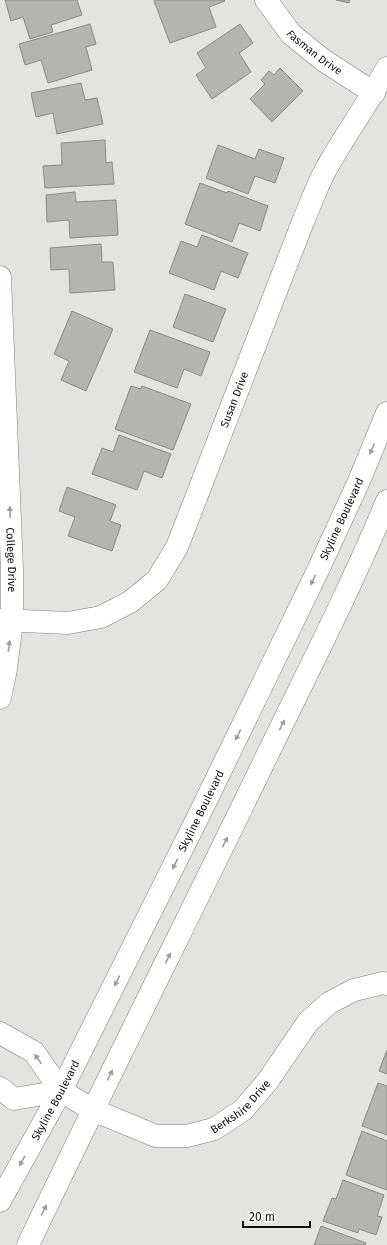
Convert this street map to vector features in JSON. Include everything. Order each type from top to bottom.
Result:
[{"type":"street","name":"Fasman Drive","points":[[266,0],[291,34],[323,60],[374,93]]},
{"type":"street","name":"Susan Drive","points":[[6,621],[68,623],[101,617],[130,602],[156,580],[177,547],[304,219],[319,185],[348,132],[374,93],[387,68]]},
{"type":"street","name":"College Drive","points":[[0,277],[12,569],[6,621],[6,670],[0,698]]},
{"type":"street","name":"Skyline Boulevard","points":[[0,1201],[61,1091],[198,817],[315,576],[359,481],[387,413]]},
{"type":"street","points":[[28,1245],[339,608],[387,501]]},
{"type":"street","name":"Berkshire Drive","points":[[61,1091],[93,1110],[156,1136],[187,1136],[214,1129],[243,1110],[267,1082],[308,1022],[329,1003],[354,990],[383,983],[387,984]]},
{"type":"street","points":[[0,1033],[34,1052],[61,1091],[14,1099],[0,1088]]},
{"type":"building","points":[[5,0],[77,0],[82,15],[51,25],[53,32],[30,39],[23,17],[11,21]]},
{"type":"building","points":[[336,0],[350,0],[349,3]]},
{"type":"building","points":[[154,1],[225,1],[209,7],[216,27],[170,43]]},
{"type":"building","points":[[90,24],[96,44],[86,47],[92,70],[48,83],[41,60],[25,65],[19,44]]},
{"type":"building","points":[[240,24],[253,43],[239,53],[251,72],[212,99],[196,75],[206,68],[197,53]]},
{"type":"building","points":[[280,68],[303,91],[272,122],[250,99],[265,84],[261,80],[269,71],[274,75]]},
{"type":"building","points":[[81,83],[85,100],[97,98],[103,124],[57,134],[53,113],[36,117],[31,93]]},
{"type":"building","points":[[105,140],[106,163],[112,162],[114,184],[45,188],[43,166],[62,165],[61,143]]},
{"type":"building","points":[[218,145],[255,159],[259,149],[284,158],[275,183],[255,176],[248,194],[206,178]]},
{"type":"building","points":[[200,183],[227,193],[228,191],[268,206],[260,231],[239,223],[232,242],[185,224]]},
{"type":"building","points":[[75,192],[76,202],[116,200],[118,235],[70,238],[69,220],[47,222],[46,195]]},
{"type":"building","points":[[202,235],[248,253],[238,278],[221,271],[214,290],[169,273],[181,241],[197,247]]},
{"type":"building","points":[[101,244],[102,262],[113,262],[115,290],[70,293],[69,269],[51,270],[50,248]]},
{"type":"building","points":[[185,294],[226,309],[213,342],[173,327]]},
{"type":"building","points":[[72,311],[113,329],[86,391],[61,380],[69,361],[54,354]]},
{"type":"building","points":[[150,330],[210,352],[201,376],[184,369],[177,388],[134,372]]},
{"type":"building","points":[[131,386],[141,389],[142,386],[191,404],[173,450],[115,429]]},
{"type":"building","points":[[119,435],[171,454],[162,478],[144,471],[137,490],[92,474],[102,448],[113,452]]},
{"type":"building","points":[[67,487],[116,505],[110,521],[121,525],[112,551],[68,536],[75,517],[59,511]]},
{"type":"building","points":[[387,1050],[387,1074],[379,1071]]},
{"type":"building","points":[[378,1083],[387,1086],[387,1135],[362,1126]]},
{"type":"building","points":[[362,1131],[387,1141],[387,1190],[346,1175]]},
{"type":"building","points":[[343,1180],[384,1195],[377,1216],[382,1217],[376,1235],[359,1229],[358,1233],[323,1221],[332,1198],[336,1199]]},
{"type":"building","points":[[321,1226],[366,1243],[365,1245],[314,1245]]}]
